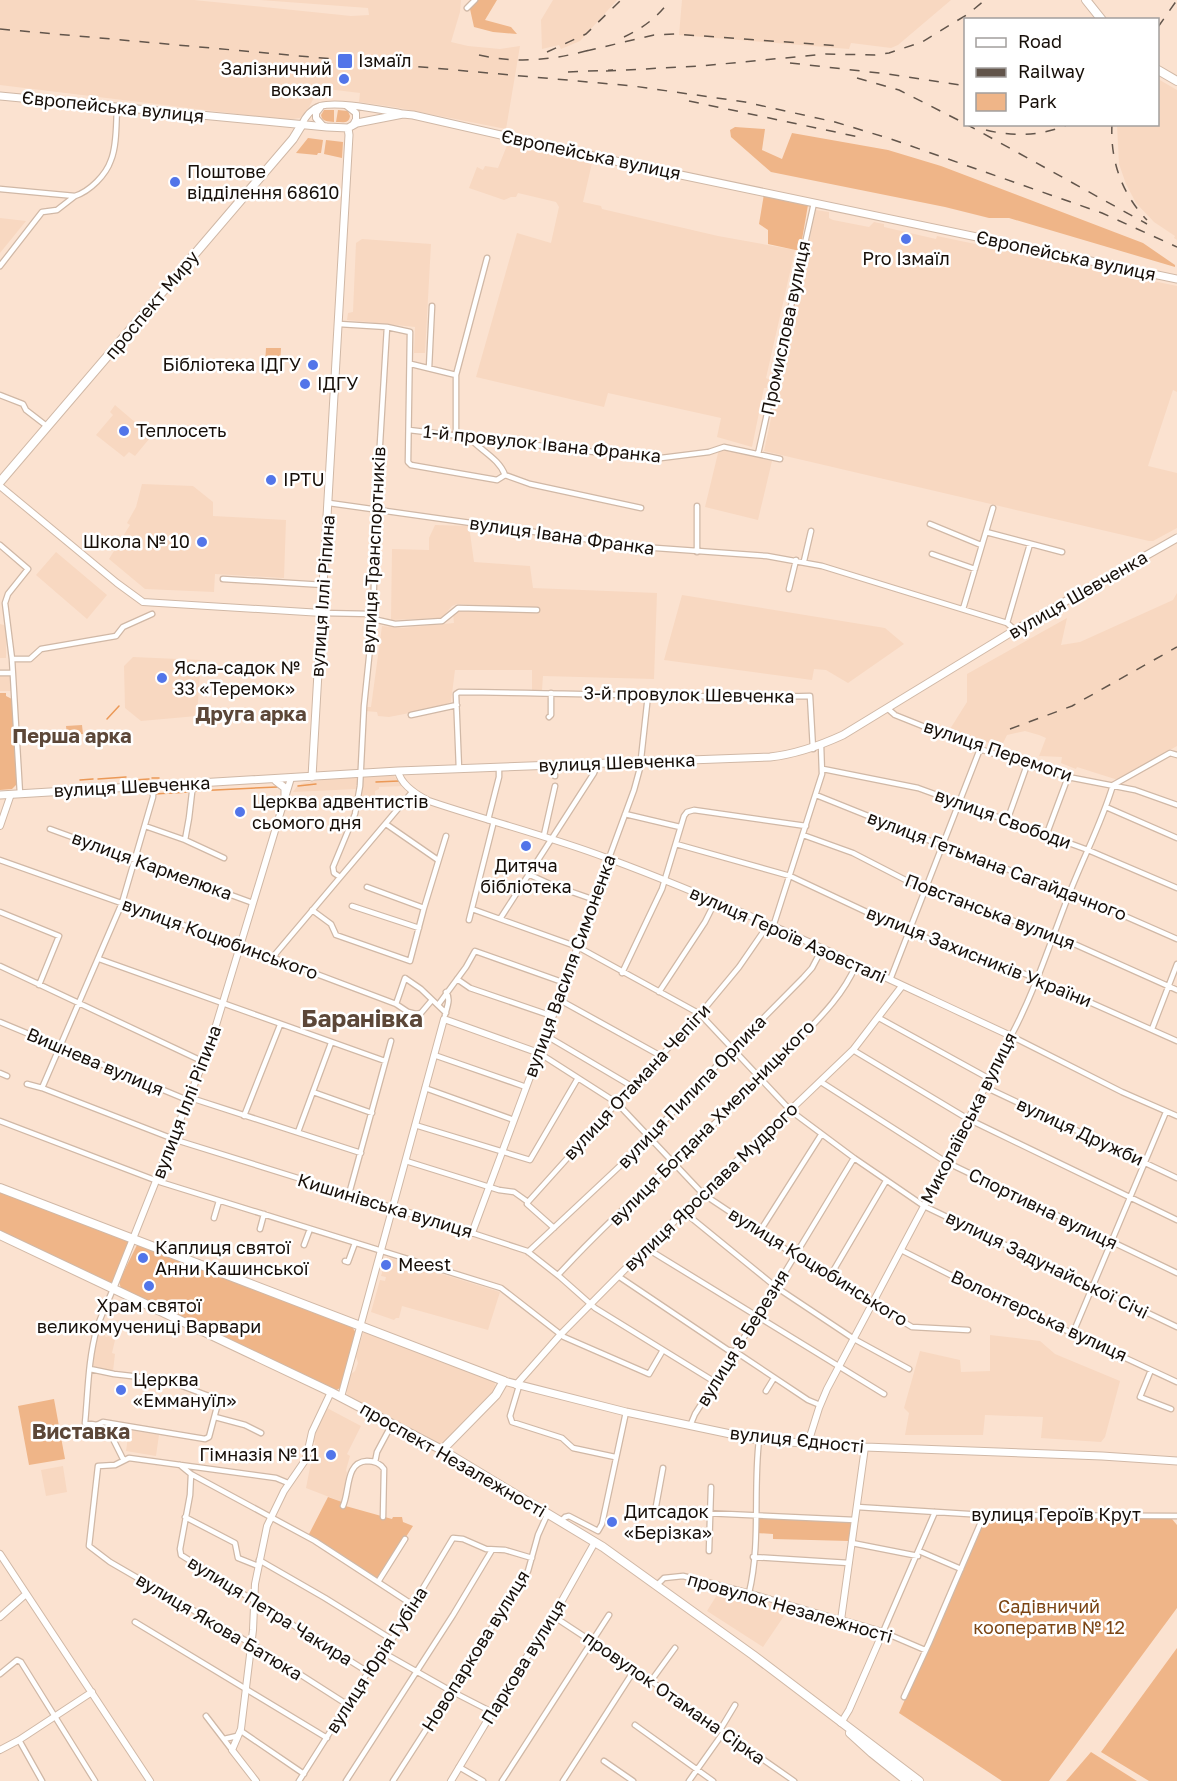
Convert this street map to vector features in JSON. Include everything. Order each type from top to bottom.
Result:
[{"type":"main road","points":[[1086,0],[1100,18]]},
{"type":"main road","points":[[1159,71],[1177,81]]},
{"type":"main road","name":"Європейська вулиця","points":[[0,96],[301,126],[350,126],[403,114],[1177,279]]},
{"type":"main road","name":"проспект Миру","points":[[0,484],[293,139],[301,126]]},
{"type":"main road","name":"вулиця Іллі Ріпина","points":[[312,777],[350,126]]},
{"type":"main road","name":"вулиця Шевченка","points":[[0,795],[398,771],[770,757],[813,749],[1177,538]]},
{"type":"main road","points":[[314,756],[315,765],[319,771],[333,776]]},
{"type":"main road","points":[[270,780],[283,785],[285,797]]},
{"type":"main road","points":[[0,1188],[362,1327]]},
{"type":"main road","name":"проспект Незалежності","points":[[0,1235],[341,1397],[442,1450],[547,1515],[561,1521],[657,1586],[841,1723],[907,1781]]},
{"type":"main road","name":"вулиця Єдності","points":[[362,1327],[518,1385],[626,1412],[759,1440],[1177,1461]]},
{"type":"main road","points":[[442,1450],[496,1395],[504,1381]]},
{"type":"main road","name":"проспект Незалежності","points":[[872,1749],[919,1781]]},
{"type":"street","points":[[467,8],[475,0]]},
{"type":"street","points":[[323,106],[317,111],[316,118],[320,125],[327,127]]},
{"type":"street","points":[[301,126],[313,110],[323,106],[346,106],[403,114]]},
{"type":"street","points":[[346,106],[352,108],[356,113],[356,119],[350,126]]},
{"type":"street","points":[[0,266],[42,212],[57,210],[75,196],[83,193],[100,178],[111,160],[117,108]]},
{"type":"street","points":[[380,110],[381,118]]},
{"type":"street","points":[[0,189],[75,196]]},
{"type":"street","name":"Промислова вулиця","points":[[758,454],[813,202]]},
{"type":"street","points":[[456,435],[456,375],[487,258]]},
{"type":"street","points":[[429,368],[432,306]]},
{"type":"street","points":[[339,324],[387,327],[410,332],[408,462],[411,465],[497,480],[505,475]]},
{"type":"street","name":"вулиця Транспортників","points":[[340,877],[334,873],[333,867],[355,814],[360,786],[373,616],[376,510],[387,327]]},
{"type":"street","points":[[411,364],[456,375]]},
{"type":"street","points":[[0,395],[23,404],[26,410],[48,427]]},
{"type":"street","name":"1-й провулок Івана Франка","points":[[409,430],[653,459],[709,452],[724,447],[780,459]]},
{"type":"street","points":[[468,436],[502,466],[505,475]]},
{"type":"street","points":[[505,475],[530,484],[641,508]]},
{"type":"street","points":[[0,484],[142,602],[373,616],[395,624],[442,621],[454,609],[463,607],[537,610]]},
{"type":"street","name":"вулиця Івана Франка","points":[[329,503],[642,548],[767,556],[804,561],[1007,623],[1015,630]]},
{"type":"street","points":[[697,506],[697,552]]},
{"type":"street","points":[[963,609],[993,508]]},
{"type":"street","points":[[930,524],[981,545]]},
{"type":"street","points":[[804,561],[811,531]]},
{"type":"street","points":[[986,532],[1062,552]]},
{"type":"street","points":[[1007,623],[1030,544]]},
{"type":"street","points":[[0,545],[28,569],[8,594],[5,603],[12,659],[20,794]]},
{"type":"street","points":[[932,554],[975,569]]},
{"type":"street","points":[[789,589],[796,560]]},
{"type":"street","points":[[223,579],[324,585]]},
{"type":"street","points":[[12,659],[30,659],[41,649],[116,636],[123,627],[152,614]]},
{"type":"street","points":[[0,673],[12,673]]},
{"type":"street","name":"3-й провулок Шевченка","points":[[411,715],[457,705],[456,694],[459,692],[699,698],[810,696],[813,749]]},
{"type":"street","points":[[549,717],[551,715],[551,693]]},
{"type":"street","name":"вулиця Василя Симоненка","points":[[472,1233],[634,790],[641,762],[648,695]]},
{"type":"street","points":[[457,705],[459,769]]},
{"type":"street","name":"вулиця Перемоги","points":[[887,708],[895,715],[1027,765],[1068,777],[1134,790],[1177,805]]},
{"type":"street","name":"вулиця Отамана Чепіги","points":[[528,1202],[700,1014],[739,968],[770,926],[790,876],[816,795],[823,770],[821,746]]},
{"type":"street","points":[[890,980],[980,749]]},
{"type":"street","points":[[1113,785],[1170,753],[1177,755]]},
{"type":"street","points":[[500,919],[598,763]]},
{"type":"street","points":[[554,765],[555,776]]},
{"type":"street","points":[[1007,821],[1027,765]]},
{"type":"street","points":[[469,920],[491,820],[499,767]]},
{"type":"street","name":"вулиця Свободи","points":[[823,770],[910,786],[1088,850],[1177,888]]},
{"type":"street","name":"вулиця Героїв Азовсталі","points":[[398,771],[399,777],[413,791],[429,801],[551,837],[664,880],[890,980],[1011,1036],[1122,1092],[1177,1116]]},
{"type":"street","points":[[1046,836],[1068,777]]},
{"type":"street","name":"вулиця Іллі Ріпина","points":[[97,1425],[85,1423],[90,1369],[97,1329],[204,1062],[224,1003],[291,778]]},
{"type":"street","points":[[185,840],[193,784]]},
{"type":"street","name":"Миколаївська вулиця","points":[[808,1443],[820,1405],[839,1366],[924,1206],[1038,979],[1070,892],[1107,807],[1113,785]]},
{"type":"street","points":[[42,1088],[122,903],[145,826],[153,786]]},
{"type":"street","points":[[544,835],[555,786]]},
{"type":"street","points":[[272,958],[413,791]]},
{"type":"street","points":[[0,826],[11,794]]},
{"type":"street","name":"вулиця Гетьмана Сагайдачного","points":[[816,795],[943,846],[1070,892],[1177,939]]},
{"type":"street","points":[[1107,807],[1177,838]]},
{"type":"street","points":[[622,973],[664,880],[685,813],[694,810],[806,826]]},
{"type":"street","points":[[625,814],[680,827]]},
{"type":"street","points":[[386,824],[438,860]]},
{"type":"street","points":[[145,826],[185,840],[224,858]]},
{"type":"street","name":"вулиця Кармелюка","points":[[50,830],[254,903]]},
{"type":"street","name":"Повстанська вулиця","points":[[803,835],[853,853],[925,890],[1054,935],[1177,990]]},
{"type":"street","points":[[312,910],[331,924],[336,935],[409,961],[446,836]]},
{"type":"street","name":"вулиця Захисників України","points":[[676,844],[790,876],[910,932],[1038,979],[1177,1041]]},
{"type":"street","name":"вулиця Коцюбинського","points":[[0,860],[241,946],[396,1004],[408,1012],[421,1013],[432,1000]]},
{"type":"street","points":[[528,874],[595,900]]},
{"type":"street","points":[[367,887],[424,908]]},
{"type":"street","points":[[659,992],[716,902]]},
{"type":"street","points":[[352,906],[418,928]]},
{"type":"street","name":"вулиця Задунайської Січі","points":[[472,909],[578,947],[700,1014],[791,1111],[821,1135],[924,1206],[1177,1327]]},
{"type":"street","points":[[0,912],[59,936],[39,985]]},
{"type":"street","name":"вулиця Пилипа Орлика","points":[[528,1252],[651,1137],[812,968],[822,949]]},
{"type":"street","points":[[438,1005],[475,951],[565,983]]},
{"type":"street","points":[[99,959],[385,1061]]},
{"type":"street","points":[[1152,1029],[1177,964]]},
{"type":"street","name":"вулиця Богдана Хмельницького","points":[[558,1275],[672,1161],[760,1080],[837,999],[846,987],[856,965]]},
{"type":"street","points":[[0,966],[204,1062]]},
{"type":"street","points":[[396,1004],[405,978],[438,1005],[445,1016]]},
{"type":"street","points":[[457,979],[470,988],[552,1016]]},
{"type":"street","name":"вулиця Ярослава Мудрого","points":[[518,1385],[561,1334],[646,1248],[854,1050],[903,986]]},
{"type":"street","points":[[341,1397],[449,1003],[446,992]]},
{"type":"street","points":[[558,999],[661,1056]]},
{"type":"street","name":"вулиця Коцюбинського","points":[[445,1016],[539,1053],[617,1103],[703,1194],[829,1278],[912,1327],[968,1330]]},
{"type":"street","points":[[879,1018],[988,1078]]},
{"type":"street","name":"Вишнева вулиця","points":[[0,1022],[184,1099],[361,1153]]},
{"type":"street","points":[[244,1116],[280,1025]]},
{"type":"street","points":[[545,1035],[633,1087]]},
{"type":"street","points":[[349,1194],[391,1041]]},
{"type":"street","points":[[298,1132],[331,1043]]},
{"type":"street","points":[[854,1050],[968,1119],[1177,1220]]},
{"type":"street","points":[[434,1055],[526,1087]]},
{"type":"street","points":[[0,1073],[7,1076]]},
{"type":"street","points":[[416,1125],[530,1160],[578,1078]]},
{"type":"street","name":"Спортивна вулиця","points":[[822,1082],[946,1162],[1177,1273]]},
{"type":"street","name":"Кишинівська вулиця","points":[[27,1084],[173,1139],[528,1252],[591,1304],[715,1382]]},
{"type":"street","name":"вулиця Дружби","points":[[983,1086],[1177,1178]]},
{"type":"street","points":[[425,1088],[514,1120]]},
{"type":"street","points":[[313,1092],[372,1113]]},
{"type":"street","points":[[1073,1333],[1166,1112]]},
{"type":"street","points":[[0,1121],[156,1180],[501,1288],[561,1334],[584,1347],[649,1374],[663,1350]]},
{"type":"street","points":[[760,1231],[821,1135]]},
{"type":"street","name":"вулиця 8 Березня","points":[[690,1426],[695,1414],[776,1287],[854,1158]]},
{"type":"street","points":[[406,1161],[489,1187],[514,1192],[528,1202],[554,1228]]},
{"type":"street","points":[[829,1278],[886,1181]]},
{"type":"street","points":[[214,1218],[219,1201]]},
{"type":"street","points":[[684,1212],[776,1287],[854,1339],[909,1369]]},
{"type":"street","points":[[260,1229],[264,1214]]},
{"type":"street","points":[[304,1245],[310,1229]]},
{"type":"street","points":[[345,1261],[348,1262],[355,1243]]},
{"type":"street","points":[[646,1248],[884,1394]]},
{"type":"street","name":"Волонтерська вулиця","points":[[901,1250],[1177,1382]]},
{"type":"street","points":[[618,1276],[808,1400],[820,1405]]},
{"type":"street","points":[[90,1369],[166,1380],[217,1399],[218,1404],[210,1437],[205,1439],[103,1422],[97,1425],[111,1435],[123,1459],[276,1478],[288,1483]]},
{"type":"street","points":[[1151,1370],[1140,1396],[1171,1409]]},
{"type":"street","points":[[766,1391],[774,1378]]},
{"type":"street","points":[[518,1385],[510,1416],[512,1422],[562,1438],[573,1448],[615,1457]]},
{"type":"street","points":[[232,1750],[239,1734],[252,1645],[259,1563],[271,1517],[288,1483],[306,1459],[312,1432],[331,1392]]},
{"type":"street","points":[[561,1521],[569,1516],[598,1531],[602,1524],[626,1412]]},
{"type":"street","points":[[215,1417],[241,1424],[261,1433]]},
{"type":"street","points":[[375,1462],[377,1452],[392,1424]]},
{"type":"street","points":[[748,1593],[753,1557],[759,1440]]},
{"type":"street","points":[[841,1620],[865,1447]]},
{"type":"street","name":"вулиця Якова Батюка","points":[[123,1459],[115,1465],[98,1466],[90,1548],[348,1705]]},
{"type":"street","points":[[343,1506],[347,1498],[352,1469],[359,1463],[375,1462],[384,1469],[383,1517]]},
{"type":"street","points":[[180,1465],[191,1474],[315,1541],[413,1605]]},
{"type":"street","points":[[663,1468],[657,1509],[661,1511],[855,1520]]},
{"type":"street","name":"вулиця Петра Чакира","points":[[191,1474],[191,1489],[180,1549],[181,1555],[368,1672]]},
{"type":"street","points":[[709,1551],[711,1487]]},
{"type":"street","name":"вулиця Героїв Крут","points":[[857,1507],[984,1515],[1177,1516]]},
{"type":"street","points":[[841,1723],[884,1632],[935,1512]]},
{"type":"street","name":"Новопаркова вулиця","points":[[393,1781],[528,1571],[547,1515]]},
{"type":"street","points":[[904,1697],[984,1515]]},
{"type":"street","points":[[185,1517],[235,1543],[238,1558],[259,1563],[325,1598],[391,1639]]},
{"type":"street","name":"вулиця Юрія Губіна","points":[[299,1781],[368,1672],[384,1653],[453,1538],[463,1539],[492,1550]]},
{"type":"street","points":[[378,1582],[405,1539]]},
{"type":"street","name":"Паркова вулиця","points":[[451,1781],[553,1616],[595,1542]]},
{"type":"street","points":[[852,1543],[918,1554],[962,1569]]},
{"type":"street","points":[[346,1781],[492,1550],[502,1550],[532,1558]]},
{"type":"street","points":[[0,1554],[150,1781]]},
{"type":"street","points":[[753,1557],[849,1563]]},
{"type":"street","name":"провулок Незалежності","points":[[657,1586],[664,1578],[679,1576],[884,1632],[925,1650]]},
{"type":"street","points":[[0,1617],[26,1594]]},
{"type":"street","points":[[502,1781],[609,1614]]},
{"type":"street","name":"провулок Отамана Сірка","points":[[553,1616],[634,1669],[794,1781]]},
{"type":"street","points":[[135,1622],[327,1738]]},
{"type":"street","points":[[651,1681],[675,1648]]},
{"type":"street","points":[[384,1653],[492,1712]]},
{"type":"street","points":[[0,1674],[19,1660],[95,1781]]},
{"type":"street","points":[[562,1781],[634,1669]]},
{"type":"street","points":[[0,1750],[56,1717],[92,1692]]},
{"type":"street","points":[[689,1781],[735,1705]]},
{"type":"street","points":[[206,1716],[256,1781]]},
{"type":"street","points":[[635,1725],[713,1781]]},
{"type":"street","points":[[224,1739],[239,1734]]},
{"type":"street","points":[[239,1734],[304,1774]]},
{"type":"street","points":[[19,1740],[42,1781]]},
{"type":"street","points":[[604,1761],[633,1781]]},
{"type":"street","points":[[459,1767],[483,1781]]},
{"type":"shaded area","points":[[0,0],[194,0],[351,16],[369,15],[368,8],[260,0],[461,0],[460,12],[451,42],[500,49],[520,46],[506,129],[359,102],[360,93],[319,88],[306,113],[300,118],[286,120],[0,85]]},
{"type":"shaded area","points":[[553,0],[617,0],[580,41],[561,49],[559,45],[542,49],[541,20]]},
{"type":"shaded area","points":[[682,0],[951,0],[898,45],[891,48],[851,43],[849,49],[679,35]]},
{"type":"shaded area","points":[[1159,80],[1177,90],[1177,240],[1175,236],[1154,222],[1136,203],[1119,164],[1117,126],[1159,126]]},
{"type":"shaded area","points":[[508,143],[521,146],[521,148],[592,163],[583,202],[601,206],[602,209],[718,236],[795,250],[766,378],[770,380],[768,388],[764,388],[752,447],[717,437],[721,418],[608,393],[604,407],[476,377],[517,233],[551,243],[559,207],[556,202],[518,193],[516,197],[504,200],[469,188],[477,167],[483,170],[485,166],[498,168]]},
{"type":"shaded area","points":[[816,210],[829,212],[829,218],[833,220],[869,227],[874,222],[884,224],[884,227],[936,239],[937,236],[1177,286],[1177,392],[1173,390],[1148,466],[1177,473],[1177,528],[1149,541],[764,451]]},
{"type":"shaded area","points":[[0,218],[26,221],[0,253]]},
{"type":"shaded area","points":[[362,239],[431,244],[425,353],[414,353],[415,327],[347,320],[348,313],[353,312],[356,243]]},
{"type":"shaded area","name":"Теплосеть","points":[[115,405],[143,429],[154,433],[135,456],[129,452],[124,457],[96,435],[113,415],[110,412]]},
{"type":"shaded area","points":[[719,449],[772,461],[758,520],[705,507]]},
{"type":"shaded area","name":"Школа № 10","points":[[142,484],[193,486],[213,502],[213,516],[286,520],[284,578],[215,574],[214,592],[145,589],[109,559],[130,525],[127,523],[136,507]]},
{"type":"shaded area","points":[[435,525],[469,526],[474,562],[530,566],[533,588],[657,593],[654,679],[543,676],[542,690],[532,690],[532,670],[455,670],[451,702],[435,708],[389,717],[378,716],[377,712],[365,711],[365,707],[371,707],[382,626],[401,628],[454,623],[453,614],[456,611],[534,612],[534,608],[457,604],[452,606],[442,618],[391,620],[392,549],[429,550],[429,538]]},
{"type":"shaded area","points":[[56,552],[107,595],[87,619],[36,575]]},
{"type":"shaded area","points":[[1177,593],[1177,746],[1118,780],[1061,763],[1062,757],[1039,756],[1046,738],[1039,735],[1025,731],[1007,735],[1001,747],[950,729],[967,702],[967,674],[1067,618],[1061,645],[1080,642],[1173,600]]},
{"type":"shaded area","points":[[682,595],[885,628],[904,644],[848,683],[826,670],[814,669],[812,680],[664,660]]},
{"type":"shaded area","points":[[0,624],[6,628],[6,658],[0,658]]},
{"type":"shaded area","name":"Ясла-садок № 33 «Теремок»","points":[[133,657],[201,660],[197,716],[141,721],[125,708],[124,666]]},
{"type":"shaded area","points":[[0,676],[11,676],[11,691],[0,691]]},
{"type":"shaded area","points":[[394,776],[405,786],[379,787],[367,811],[359,807],[361,790],[293,792],[298,785],[304,783]]},
{"type":"shaded area","points":[[387,1257],[500,1292],[488,1330],[402,1306],[399,1318],[394,1320],[371,1312],[380,1280],[385,1281],[386,1277],[381,1276]]},
{"type":"shaded area","points":[[99,1327],[106,1337],[109,1336],[115,1340],[112,1353],[115,1354],[113,1371],[92,1368]]},
{"type":"shaded area","points":[[366,1332],[494,1381],[496,1388],[494,1393],[441,1445],[350,1398],[347,1394],[346,1389],[351,1374],[358,1363],[356,1356],[363,1333]]},
{"type":"shaded area","points":[[990,1335],[1040,1341],[1055,1354],[1120,1381],[1105,1437],[1101,1442],[1041,1438],[1043,1417],[985,1415],[983,1435],[905,1435],[909,1413],[904,1408],[920,1351],[960,1360],[961,1372],[990,1371]]},
{"type":"shaded area","name":"Гімназія № 11","points":[[327,1408],[361,1426],[347,1454],[350,1456],[342,1502],[306,1488],[315,1442],[313,1441],[314,1435]]},
{"type":"shaded area","points":[[129,1430],[159,1435],[156,1456],[126,1451]]},
{"type":"shaded area","name":"Виставка","points":[[63,1466],[67,1492],[46,1496],[41,1470]]},
{"type":"shaded area","points":[[720,1590],[785,1609],[784,1616],[763,1647],[707,1611]]},
{"type":"green space","points":[[476,0],[497,0],[485,20],[511,27],[517,34],[493,32],[474,27],[470,9]]},
{"type":"green space","points":[[324,110],[334,110],[334,122],[323,119],[321,115]]},
{"type":"green space","points":[[338,110],[348,111],[350,116],[348,120],[336,122]]},
{"type":"green space","points":[[735,127],[765,129],[762,150],[782,159],[792,133],[888,150],[941,166],[1143,243],[1175,267],[1009,218],[989,218],[771,172],[731,137],[730,130]]},
{"type":"green space","points":[[308,138],[323,140],[321,153],[317,155],[296,153]]},
{"type":"green space","points":[[326,140],[343,142],[342,158],[324,154]]},
{"type":"green space","points":[[764,194],[808,205],[800,251],[768,244],[768,230],[759,224]]},
{"type":"green space","points":[[266,348],[281,348],[280,365],[265,364]]},
{"type":"green space","points":[[0,693],[6,693],[6,696],[12,699],[17,777],[16,785],[12,789],[0,790]]},
{"type":"green space","points":[[82,725],[83,734],[67,735],[66,726]]},
{"type":"green space","points":[[0,1191],[129,1241],[113,1282],[108,1283],[0,1232]]},
{"type":"green space","points":[[138,1243],[351,1325],[356,1333],[340,1388],[335,1391],[121,1289],[119,1281]]},
{"type":"green space","points":[[54,1399],[65,1459],[29,1465],[18,1406]]},
{"type":"green space","points":[[328,1497],[342,1502],[342,1505],[392,1519],[402,1517],[403,1522],[413,1526],[379,1578],[377,1579],[308,1536]]},
{"type":"green space","points":[[761,1518],[853,1521],[850,1541],[773,1539],[773,1534],[756,1533],[758,1520]]},
{"type":"green space","name":"Садівничий кооператив № 12","points":[[1172,1519],[1177,1525],[1177,1608],[1049,1781],[1002,1781],[899,1713],[975,1541],[986,1520]]},
{"type":"green space","points":[[1177,1648],[1177,1781],[1149,1781],[1101,1752]]},
{"type":"green space","points":[[1091,1752],[1137,1781],[1066,1781]]},
{"type":"waterway","points":[[107,719],[119,706]]},
{"type":"waterway","points":[[98,779],[126,777]]},
{"type":"waterway","points":[[152,778],[159,778]]},
{"type":"waterway","points":[[80,780],[93,779]]},
{"type":"waterway","points":[[134,780],[149,779]]},
{"type":"waterway","points":[[376,782],[399,781]]},
{"type":"waterway","points":[[298,786],[316,784]]},
{"type":"waterway","points":[[195,791],[277,787]]},
{"type":"waterway","points":[[154,794],[189,792]]},
{"type":"railway","points":[[547,52],[586,34],[621,0]]},
{"type":"railway","points":[[624,37],[650,22],[670,0]]},
{"type":"railway","points":[[606,71],[701,66],[826,54],[889,53],[922,42],[968,14],[985,0]]},
{"type":"railway","points":[[1159,26],[1177,0]]},
{"type":"railway","points":[[0,29],[633,86],[745,102],[835,122],[891,139],[1102,213],[1177,247]]},
{"type":"railway","points":[[586,51],[654,35],[675,34],[841,46]]},
{"type":"railway","points":[[479,55],[536,60],[593,49]]},
{"type":"railway","points":[[790,63],[964,86]]},
{"type":"railway","points":[[568,72],[613,70]]},
{"type":"railway","points":[[857,78],[899,90],[964,123]]},
{"type":"railway","points":[[689,101],[859,137]]},
{"type":"railway","points":[[970,126],[1147,224]]},
{"type":"railway","points":[[986,130],[1007,134],[1028,134],[1064,126]]},
{"type":"railway","points":[[1112,126],[1113,151],[1119,176],[1124,188],[1147,220]]},
{"type":"railway","points":[[1010,729],[1072,706],[1177,647]]},
{"type":"place","name":"Ізмаїл","points":[[345,61]]},
{"type":"place","name":"Залізничний вокзал","points":[[344,79]]},
{"type":"place","name":"Поштове відділення 68610","points":[[175,182]]},
{"type":"place","name":"Pro Ізмаїл","points":[[906,239]]},
{"type":"place","name":"Бібліотека ІДГУ","points":[[313,365]]},
{"type":"place","name":"ІДГУ","points":[[305,384]]},
{"type":"place","name":"Теплосеть","points":[[124,431]]},
{"type":"place","name":"IPTU","points":[[271,480]]},
{"type":"place","name":"Школа № 10","points":[[202,542]]},
{"type":"place","name":"Ясла-садок № 33 «Теремок»","points":[[162,678]]},
{"type":"place","name":"Церква адвентистів сьомого дня","points":[[240,812]]},
{"type":"place","name":"Дитяча бібліотека","points":[[526,846]]},
{"type":"place","name":"Каплиця cвятої Анни Кашинської","points":[[143,1258]]},
{"type":"place","name":"Meest","points":[[386,1265]]},
{"type":"place","name":"Храм святої великомучениці Варвари","points":[[149,1286]]},
{"type":"place","name":"Церква «Еммануїл»","points":[[121,1390]]},
{"type":"place","name":"Гімназія № 11","points":[[331,1455]]},
{"type":"place","name":"Дитсадок «Берізка»","points":[[612,1522]]},
{"type":"district","name":"Друга арка","points":[[251,714]]},
{"type":"district","name":"Перша арка","points":[[72,736]]},
{"type":"district","name":"Баранівка","points":[[362,1019]]},
{"type":"district","name":"Виставка","points":[[81,1432]]}]
